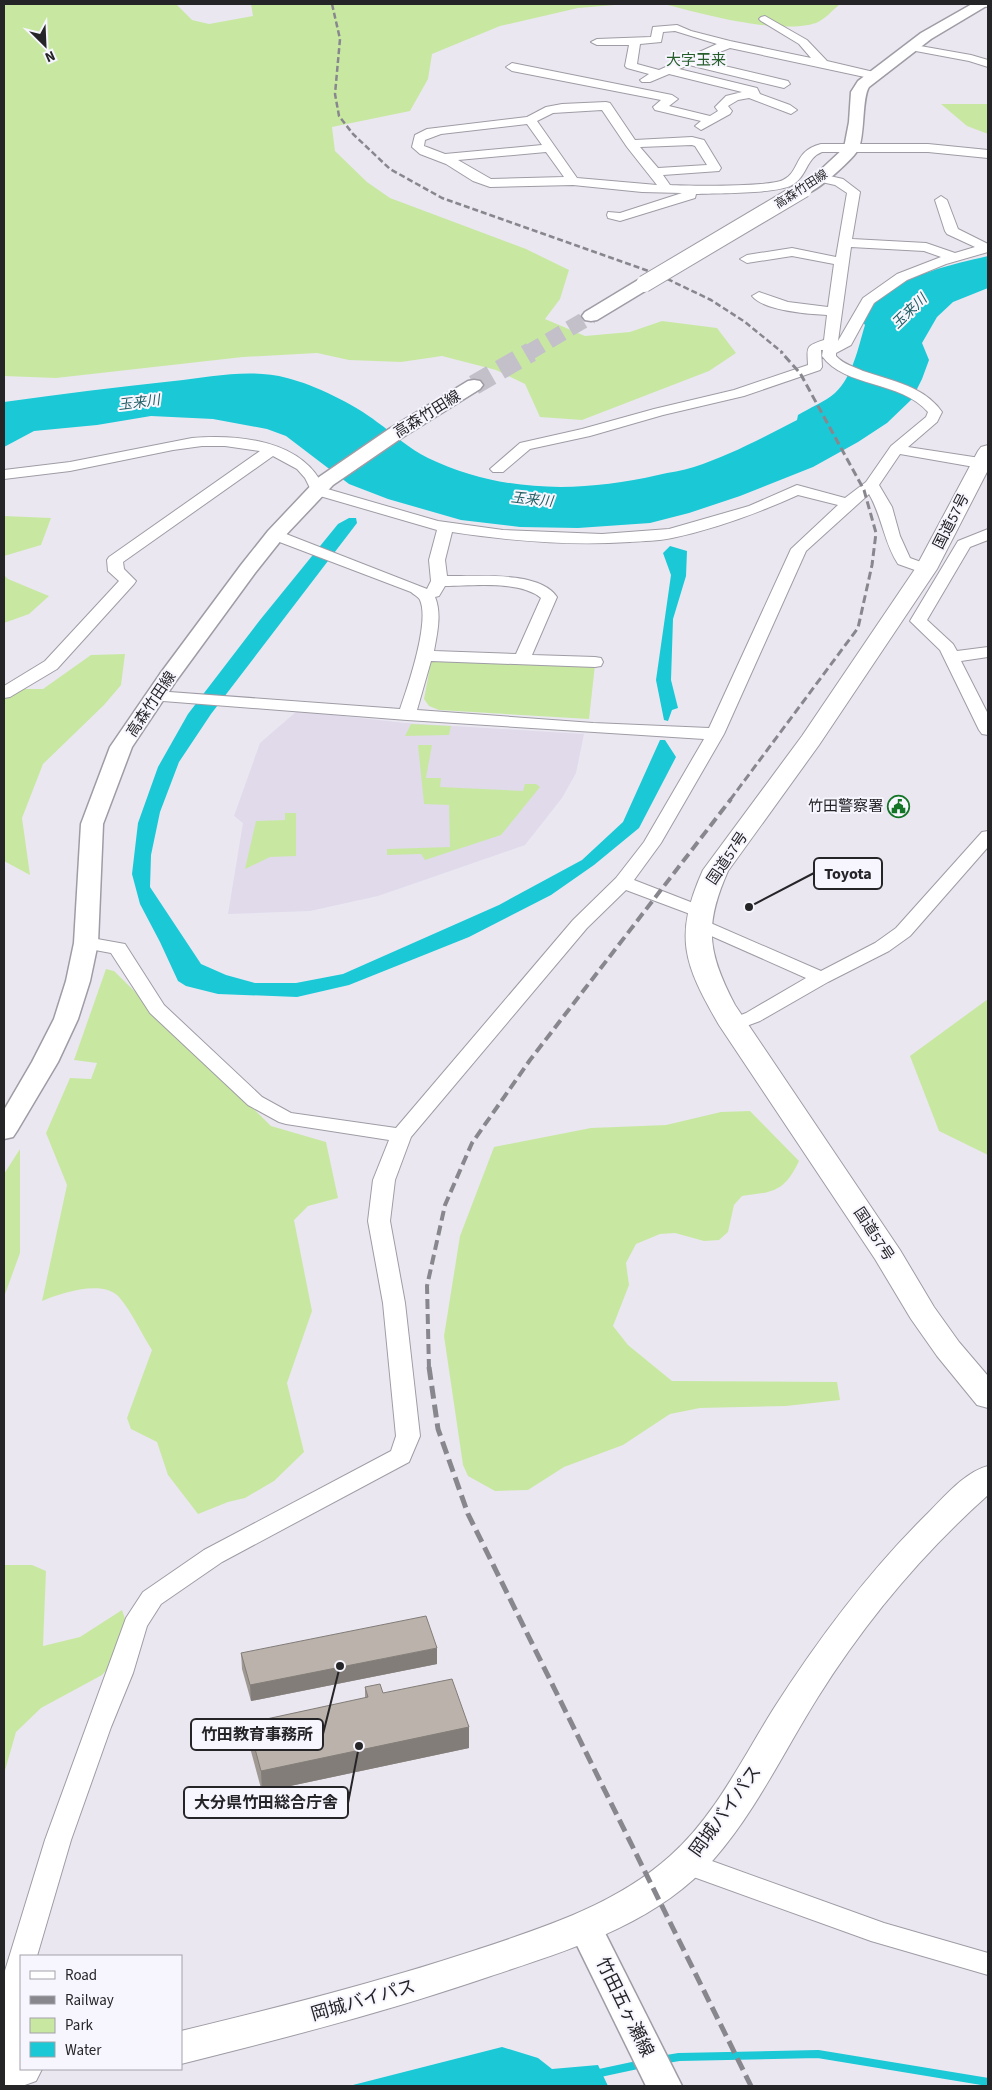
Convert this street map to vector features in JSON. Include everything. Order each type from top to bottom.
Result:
[{"type":"highway","name":"国道57号","points":[[984,457],[926,569],[811,740],[716,870],[705,891],[699,917],[697,941],[711,987],[733,1025],[889,1257],[922,1312],[948,1349],[988,1397]]},
{"type":"highway","name":"岡城バイパス","points":[[182,2048],[411,1987],[586,1929],[658,1888],[687,1863],[723,1820],[784,1722],[841,1636],[900,1562],[959,1502],[988,1477]]},
{"type":"highway","points":[[4,2071],[20,2069]]},
{"type":"main road","points":[[851,149],[857,122],[858,92],[862,84],[926,36],[982,4]]},
{"type":"main road","name":"高森竹田線","points":[[591,316],[804,189],[821,178],[851,149]]},
{"type":"main road","name":"高森竹田線","points":[[4,1131],[45,1062],[66,1018],[78,981],[86,943],[92,824],[121,747],[156,696],[284,538],[322,486],[413,422],[474,385]]},
{"type":"main road","name":"竹田五ヶ瀬線","points":[[586,1929],[664,2086]]},
{"type":"street","points":[[663,16],[675,24],[677,28],[687,33],[729,44],[874,75]]},
{"type":"street","points":[[765,19],[803,42],[823,64]]},
{"type":"street","points":[[597,42],[634,45],[657,40],[657,29],[677,28]]},
{"type":"street","points":[[729,44],[663,72],[629,90],[606,106],[550,110],[530,120],[426,133],[419,138],[418,148],[425,153],[444,158],[479,180],[490,183],[573,181],[666,189],[706,189],[788,184],[794,179],[808,154],[813,150],[829,147],[851,149],[928,148],[986,154]]},
{"type":"street","points":[[634,45],[650,52]]},
{"type":"street","points":[[634,45],[631,66],[753,92],[751,94]]},
{"type":"street","points":[[909,48],[971,58],[988,64]]},
{"type":"street","points":[[689,61],[784,84]]},
{"type":"street","points":[[512,67],[672,100],[659,107],[712,120]]},
{"type":"street","points":[[550,85],[561,77]]},
{"type":"street","points":[[588,93],[601,85]]},
{"type":"street","points":[[694,129],[726,111],[721,107],[724,102],[737,96],[751,94],[782,104],[791,110]]},
{"type":"street","points":[[606,106],[631,144],[655,172],[666,189]]},
{"type":"street","points":[[530,120],[573,181]]},
{"type":"street","points":[[908,138],[921,142],[972,147],[986,154]]},
{"type":"street","points":[[631,144],[692,141],[700,143],[715,168],[655,172]]},
{"type":"street","points":[[444,158],[551,148]]},
{"type":"street","points":[[23,1955],[58,1840],[98,1727],[120,1673],[135,1624],[152,1598],[213,1556],[402,1456],[408,1436],[394,1303],[379,1221],[384,1180],[401,1136],[580,924],[623,882],[652,843],[715,734],[799,549],[829,523],[848,503],[871,485],[896,449],[932,418],[935,412],[930,404],[919,396],[895,385],[840,367],[830,360],[841,262],[854,192],[839,182],[821,178]]},
{"type":"street","points":[[613,215],[620,217],[706,189]]},
{"type":"street","points":[[941,200],[952,231],[987,248]]},
{"type":"street","points":[[845,243],[926,247],[953,257]]},
{"type":"street","points":[[498,469],[525,446],[585,433],[659,412],[740,394],[815,367],[814,348],[846,342],[868,301],[902,277],[953,257],[987,248]]},
{"type":"street","points":[[747,259],[804,252],[841,262]]},
{"type":"street","points":[[759,296],[799,310],[835,311]]},
{"type":"street","points":[[4,474],[90,462],[169,446],[210,441],[244,443],[272,450],[301,465],[322,486],[445,527],[503,535],[612,538],[670,534],[754,509],[797,490],[848,503]]},
{"type":"street","points":[[896,449],[984,457]]},
{"type":"street","points":[[4,693],[51,665],[128,581],[116,571],[116,560],[272,450]]},
{"type":"street","points":[[871,485],[884,507],[892,536],[904,561],[926,569]]},
{"type":"street","points":[[427,597],[433,592],[439,581],[437,560],[445,527]]},
{"type":"street","points":[[988,534],[964,544],[918,621],[947,648],[988,730]]},
{"type":"street","points":[[284,538],[417,589],[427,597],[430,605],[429,638],[407,715]]},
{"type":"street","points":[[439,581],[518,583],[532,586],[545,592],[549,597],[548,603],[522,660]]},
{"type":"street","points":[[951,657],[988,652]]},
{"type":"street","points":[[424,656],[595,662]]},
{"type":"street","points":[[156,696],[407,715],[715,734]]},
{"type":"street","points":[[733,1025],[753,1017],[821,978],[882,948],[904,932],[988,836]]},
{"type":"street","points":[[623,882],[699,917],[821,978]]},
{"type":"street","points":[[86,943],[118,948],[158,1009],[255,1101],[286,1118],[401,1136]]},
{"type":"street","points":[[687,1863],[881,1933],[988,1964]]},
{"type":"street","points":[[4,2066],[16,1980],[20,1966]]},
{"type":"shaded area","points":[[297,711],[405,723],[584,734],[576,773],[562,798],[525,845],[378,896],[310,911],[228,914],[243,823],[234,816],[260,743]]},
{"type":"green space","points":[[6,4],[176,4],[192,20],[209,24],[253,16],[251,4],[627,4],[578,8],[500,26],[432,54],[428,79],[410,111],[332,127],[335,151],[367,182],[390,198],[526,249],[569,270],[560,299],[545,319],[585,336],[630,332],[662,321],[717,328],[736,353],[709,371],[582,420],[540,417],[525,384],[496,370],[442,356],[401,362],[349,360],[317,353],[243,357],[56,378],[4,376],[4,7]]},
{"type":"green space","points":[[664,4],[840,4],[819,22],[800,26],[782,26],[740,22]]},
{"type":"green space","points":[[941,104],[988,104],[988,134],[967,126]]},
{"type":"green space","points":[[4,516],[51,518],[41,545],[4,556]]},
{"type":"green space","points":[[4,575],[8,579],[49,596],[29,614],[4,623]]},
{"type":"green space","points":[[125,654],[121,685],[104,705],[43,764],[22,818],[30,875],[4,861],[4,689],[43,689],[91,655]]},
{"type":"green space","points":[[438,660],[595,665],[589,719],[439,710],[429,706],[424,699],[431,662]]},
{"type":"green space","points":[[411,724],[451,726],[449,735],[405,736]]},
{"type":"green space","points":[[418,745],[432,745],[426,778],[441,778],[440,787],[523,791],[525,784],[536,784],[540,787],[501,835],[425,860],[421,854],[387,855],[387,849],[450,847],[449,805],[424,804]]},
{"type":"green space","points":[[285,813],[296,813],[296,856],[270,857],[245,869],[256,821],[285,820]]},
{"type":"green space","points":[[106,969],[114,971],[271,1126],[326,1142],[338,1198],[308,1206],[294,1220],[312,1311],[287,1383],[304,1452],[274,1481],[245,1498],[228,1502],[198,1514],[168,1475],[157,1442],[131,1429],[127,1418],[152,1350],[124,1303],[112,1292],[93,1288],[70,1291],[42,1301],[67,1185],[46,1133],[70,1078],[91,1079],[97,1063],[74,1060]]},
{"type":"green space","points":[[988,999],[988,1155],[939,1131],[910,1056]]},
{"type":"green space","points":[[750,1111],[799,1161],[794,1171],[783,1185],[777,1189],[742,1196],[734,1205],[728,1232],[719,1240],[704,1241],[675,1233],[660,1234],[636,1244],[626,1263],[629,1285],[613,1326],[628,1345],[672,1381],[837,1382],[840,1400],[786,1406],[700,1408],[670,1414],[623,1445],[564,1467],[528,1490],[495,1491],[468,1476],[463,1465],[444,1336],[460,1236],[494,1147],[591,1128],[666,1125],[721,1112]]},
{"type":"green space","points":[[20,1149],[20,1253],[4,1297],[4,1174]]},
{"type":"green space","points":[[4,1565],[32,1565],[46,1571],[43,1646],[80,1637],[122,1610],[126,1622],[112,1664],[102,1675],[41,1708],[16,1732],[4,1774]]},
{"type":"water","name":"玉来川","points":[[988,256],[988,288],[953,302],[937,317],[922,343],[929,360],[922,379],[912,399],[887,423],[858,442],[813,467],[740,496],[689,513],[650,523],[578,528],[520,527],[461,520],[388,499],[349,484],[286,436],[267,429],[213,419],[151,416],[97,425],[34,431],[4,447],[4,402],[216,376],[259,374],[298,381],[334,396],[368,415],[421,454],[456,470],[512,484],[541,486],[570,487],[629,481],[694,467],[721,457],[797,420],[798,415],[827,399],[841,386],[851,370],[857,352],[865,325],[861,320],[879,299],[917,276]]},
{"type":"water","points":[[349,518],[356,518],[357,523],[211,714],[179,762],[160,812],[151,855],[150,887],[201,964],[226,975],[255,983],[296,983],[343,974],[499,905],[582,860],[623,822],[660,740],[665,740],[676,757],[639,828],[594,865],[551,895],[469,937],[349,985],[297,997],[218,994],[186,986],[178,981],[140,904],[132,874],[138,823],[158,767],[188,714],[260,620],[338,524]]},
{"type":"water","points":[[670,546],[687,551],[686,576],[673,619],[671,680],[678,708],[672,710],[668,721],[664,720],[656,680],[671,575],[663,553]]},
{"type":"water","points":[[502,2047],[538,2058],[552,2069],[598,2065],[608,2086],[349,2086]]},
{"type":"building","points":[[426,1616],[437,1648],[250,1685],[241,1653]]},
{"type":"building","points":[[452,1679],[469,1727],[261,1771],[248,1723],[368,1697],[365,1687],[380,1684],[383,1693]]},
{"type":"waterway","points":[[661,2060],[679,2057],[818,2054],[988,2082]]},
{"type":"waterway","points":[[595,2074],[642,2064]]},
{"type":"tunnel","points":[[528,353],[591,316]]},
{"type":"tunnel","points":[[474,385],[531,352]]},
{"type":"railway","points":[[332,4],[340,39],[335,94],[339,116],[353,134],[390,169],[442,198],[657,274],[711,300],[745,322],[783,353]]},
{"type":"railway","points":[[730,800],[858,628],[872,565],[876,533],[864,490],[800,373],[781,352]]},
{"type":"railway","points":[[429,1369],[427,1286],[445,1205],[472,1143],[530,1060],[731,799]]},
{"type":"railway","points":[[429,1367],[438,1429],[468,1514],[751,2086]]},
{"type":"place","name":"竹田警察署","points":[[899,806]]},
{"type":"place","name":"Toyota","points":[[749,907]]},
{"type":"place","name":"竹田教育事務所","points":[[340,1666]]},
{"type":"place","name":"大分県竹田総合庁舎","points":[[359,1746]]},
{"type":"district","name":"大字玉来","points":[[696,60]]}]
